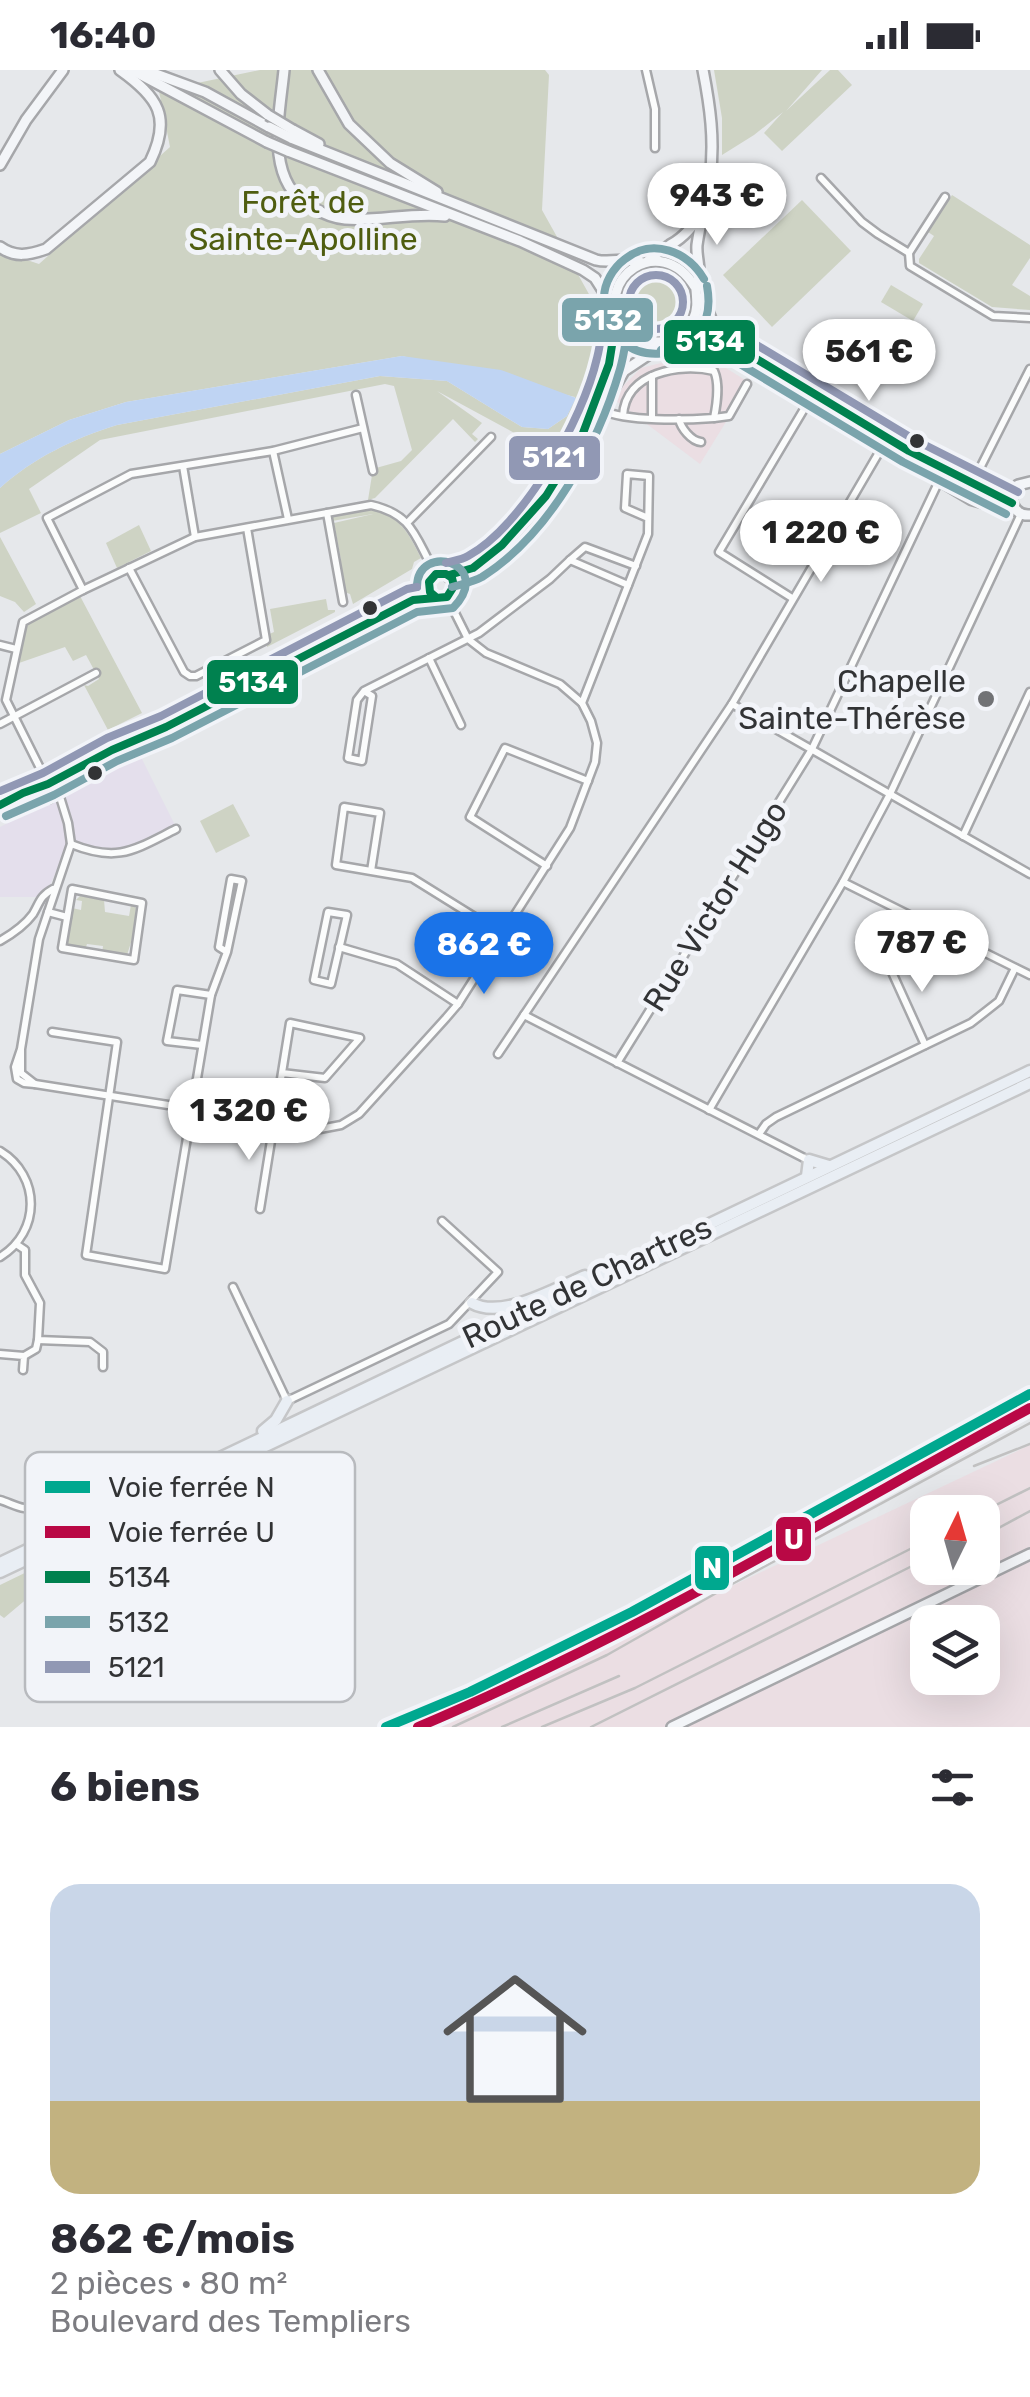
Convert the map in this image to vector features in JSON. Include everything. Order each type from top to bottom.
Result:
[{"type":"main road","name":"Route de Chartres","points":[[229,1452],[1030,1071]]},
{"type":"main road","name":"Route de Chartres","points":[[242,1452],[1030,1083]]},
{"type":"main road","points":[[807,1176],[809,1160],[829,1166]]},
{"type":"main road","points":[[472,1302],[488,1309],[510,1306],[600,1269],[610,1271]]},
{"type":"main road","points":[[216,1452],[270,1426],[287,1401]]},
{"type":"main road","points":[[0,1562],[25,1551]]},
{"type":"main road","points":[[0,1572],[25,1559]]},
{"type":"street","points":[[0,165],[26,120],[63,70]]},
{"type":"street","points":[[0,247],[8,253],[28,256],[46,249],[150,162],[159,143],[159,110],[150,94],[120,70]]},
{"type":"street","points":[[132,70],[267,142],[520,241],[583,270],[595,278],[634,336],[676,347],[706,342],[740,349]]},
{"type":"street","points":[[145,70],[205,92],[270,127],[322,146],[342,160],[596,260],[662,261],[676,265],[687,274],[715,328],[740,349],[909,451],[986,489],[1020,511]]},
{"type":"street","points":[[220,70],[241,94],[292,134]]},
{"type":"street","points":[[284,70],[278,140],[280,164],[301,201],[343,219],[422,214],[458,218]]},
{"type":"street","points":[[318,70],[349,124],[390,164],[489,217]]},
{"type":"street","points":[[646,70],[655,109],[655,148]]},
{"type":"street","points":[[580,441],[624,371],[688,328],[697,308],[697,247],[712,142],[704,70]]},
{"type":"street","points":[[821,178],[862,222],[909,253]]},
{"type":"street","points":[[945,196],[909,253],[910,266],[993,316],[1030,318]]},
{"type":"street","points":[[451,579],[473,568],[531,515],[580,441],[609,364],[620,283],[629,271],[682,238],[698,219],[706,200]]},
{"type":"street","points":[[623,416],[625,404],[642,380],[678,369],[702,368],[717,376],[714,418]]},
{"type":"street","points":[[773,368],[777,385],[938,484],[988,507],[1020,511]]},
{"type":"street","points":[[972,484],[1030,370]]},
{"type":"street","points":[[652,376],[652,418]]},
{"type":"street","points":[[602,410],[652,418],[728,416],[747,384]]},
{"type":"street","points":[[356,395],[373,471]]},
{"type":"street","points":[[792,598],[719,552],[808,404]]},
{"type":"street","points":[[679,419],[682,427],[700,442]]},
{"type":"street","points":[[83,590],[47,518],[131,474],[273,451],[363,428]]},
{"type":"street","points":[[408,522],[491,437]]},
{"type":"street","points":[[498,1054],[732,704],[880,449]]},
{"type":"street","points":[[273,451],[288,519]]},
{"type":"street","points":[[184,466],[195,537]]},
{"type":"street","points":[[582,702],[648,534],[649,476],[627,474],[625,508],[648,518]]},
{"type":"street","points":[[986,489],[1014,489],[1030,482]]},
{"type":"street","name":"Rue Victor Hugo","points":[[617,1063],[812,749],[938,484]]},
{"type":"street","points":[[710,1110],[890,794],[1020,511],[1014,489]]},
{"type":"street","points":[[428,585],[430,592],[442,597],[468,638],[486,653],[560,684],[582,702],[597,743],[595,762],[570,828],[458,1004],[359,1114],[341,1126],[320,1130],[17,1079],[15,1067],[39,939],[71,844],[60,797],[48,784],[6,700],[24,622],[195,537],[371,505],[386,508],[408,522],[436,574]]},
{"type":"street","points":[[327,513],[343,602]]},
{"type":"street","points":[[130,568],[184,672],[196,676],[266,640],[246,528]]},
{"type":"street","points":[[364,691],[372,696],[362,761],[348,758],[357,700],[364,691],[479,633],[585,547],[636,566]]},
{"type":"street","points":[[570,560],[628,586]]},
{"type":"street","points":[[0,806],[23,793],[66,780],[413,600],[436,574],[451,579],[453,590],[442,597],[413,600]]},
{"type":"street","points":[[0,646],[16,649]]},
{"type":"street","points":[[429,658],[461,725]]},
{"type":"street","points":[[0,724],[96,674]]},
{"type":"street","points":[[963,836],[1030,692]]},
{"type":"street","points":[[732,704],[1030,874]]},
{"type":"street","points":[[0,813],[112,750],[166,727]]},
{"type":"street","points":[[546,866],[470,817],[504,748],[588,781]]},
{"type":"street","points":[[60,797],[66,780]]},
{"type":"street","points":[[48,784],[50,798]]},
{"type":"street","points":[[36,794],[50,798],[63,809]]},
{"type":"street","points":[[371,871],[380,813],[344,807],[336,865],[371,871],[412,878],[502,934]]},
{"type":"street","points":[[71,844],[116,854],[176,829]]},
{"type":"street","points":[[52,1032],[118,1042],[86,1255],[165,1268],[211,995],[227,952],[242,881],[231,879],[218,947],[227,952]]},
{"type":"street","points":[[843,882],[1030,975]]},
{"type":"street","points":[[33,913],[38,900],[55,888]]},
{"type":"street","points":[[72,889],[142,903],[134,960],[62,948],[67,917],[72,889]]},
{"type":"street","points":[[0,941],[52,898]]},
{"type":"street","points":[[48,912],[67,917]]},
{"type":"street","points":[[328,912],[347,914],[340,947],[331,984],[314,980],[328,912]]},
{"type":"street","points":[[340,947],[397,964],[458,1004]]},
{"type":"street","points":[[886,959],[925,1045]]},
{"type":"street","points":[[759,1134],[776,1117],[971,1024],[999,1000],[1015,968]]},
{"type":"street","points":[[202,1045],[167,1040],[176,990],[211,995]]},
{"type":"street","points":[[524,1015],[809,1160]]},
{"type":"street","points":[[260,1209],[290,1023],[360,1038],[325,1078],[282,1073]]},
{"type":"street","points":[[0,1151],[20,1166],[30,1188],[30,1214],[22,1236],[0,1257]]},
{"type":"street","points":[[233,1286],[287,1401],[449,1324],[498,1272],[442,1221]]},
{"type":"street","points":[[0,1354],[24,1356],[36,1348],[38,1340],[40,1303],[25,1275],[25,1250],[16,1244]]},
{"type":"street","points":[[38,1340],[90,1342],[103,1352],[103,1366]]},
{"type":"street","points":[[24,1356],[24,1370]]},
{"type":"street","points":[[0,1500],[25,1508]]},
{"type":"street","points":[[672,1727],[1030,1554]]},
{"type":"shaded area","points":[[697,354],[750,383],[700,464],[615,400],[641,368]]},
{"type":"shaded area","points":[[140,755],[177,829],[133,850],[87,852],[67,846],[45,897],[0,897],[0,827]]},
{"type":"shaded area","points":[[1030,1445],[1030,1727],[434,1727],[910,1502],[910,1585],[1000,1585],[1000,1495],[924,1495]]},
{"type":"green space","name":"Forêt de Sainte-Apolline","points":[[260,70],[545,70],[549,75],[542,210],[604,321],[573,437],[531,442],[437,391],[482,423],[472,434],[478,439],[475,442],[453,419],[375,498],[368,500],[376,468],[401,461],[412,450],[394,386],[385,384],[100,440],[29,489],[41,513],[0,533],[0,488],[55,450],[117,425],[380,376],[447,381],[522,427],[548,429],[567,416],[575,397],[402,356],[126,402],[69,420],[0,454],[0,251],[39,264],[170,147],[159,91]]},
{"type":"green space","points":[[714,70],[822,70],[786,111],[830,70],[838,70],[852,85],[782,151],[764,133],[783,112],[722,155],[722,118]]},
{"type":"green space","points":[[952,195],[1030,245],[1030,258],[1012,285],[1030,296],[1030,310],[992,307],[919,263],[934,236],[928,232]]},
{"type":"green space","points":[[802,200],[851,251],[772,327],[723,275]]},
{"type":"green space","points":[[656,269],[669,271],[679,279],[687,289],[687,315],[679,325],[669,333],[656,335],[643,333],[633,325],[625,315],[623,302],[625,289],[633,279],[643,271]]},
{"type":"green space","points":[[891,285],[923,304],[913,321],[881,302]]},
{"type":"green space","points":[[363,509],[393,518],[421,558],[412,569],[353,604],[350,594],[344,592],[334,523],[373,514],[332,518]]},
{"type":"green space","points":[[139,525],[151,551],[117,568],[106,543]]},
{"type":"green space","points":[[0,537],[36,604],[24,612],[15,602],[0,596]]},
{"type":"green space","points":[[80,596],[142,713],[108,730],[84,685],[99,679],[86,655],[73,661],[65,647],[19,663],[23,634],[29,623]]},
{"type":"green space","points":[[326,599],[328,610],[335,612],[267,647],[267,635],[274,632],[270,609]]},
{"type":"green space","points":[[233,804],[250,836],[216,853],[200,821]]},
{"type":"green space","points":[[80,896],[104,900],[105,912],[129,916],[131,905],[136,908],[127,955],[102,953],[103,946],[87,944],[85,950],[66,944],[72,908],[81,910],[82,901],[76,900]]},
{"type":"green space","points":[[25,1573],[25,1600],[4,1618],[0,1615],[0,1585]]},
{"type":"water","points":[[402,356],[501,370],[576,398],[567,416],[548,429],[522,427],[447,381],[380,376],[117,425],[55,450],[0,488],[0,454],[69,420],[126,402]]},
{"type":"railway","points":[[453,1727],[607,1655],[1030,1423]]},
{"type":"railway","points":[[974,1466],[1030,1444]]},
{"type":"railway","points":[[1000,1503],[1030,1488]]},
{"type":"railway","points":[[1000,1527],[1030,1511]]},
{"type":"railway","points":[[542,1727],[635,1688],[910,1549]]},
{"type":"railway","points":[[591,1727],[910,1567]]},
{"type":"railway","points":[[502,1727],[619,1676]]},
{"type":"rail line","name":"N","points":[[386,1727],[470,1692],[632,1612],[1030,1394]]},
{"type":"rail line","name":"U","points":[[418,1727],[652,1616],[1030,1408]]},
{"type":"transit line","name":"5132","points":[[704,279],[689,261],[669,251],[636,252],[607,281],[604,298],[609,324],[621,341],[640,351],[661,354],[681,348],[697,335],[707,314],[707,286]]},
{"type":"transit line","name":"5121","points":[[656,275],[675,283],[683,302],[675,321],[656,329],[637,321],[629,302],[637,283],[656,275]]},
{"type":"transit line","name":"5121","points":[[446,563],[468,556],[489,541],[510,521],[548,468],[590,383],[605,312]]},
{"type":"transit line","name":"5134","points":[[449,575],[473,568],[502,545],[546,496],[580,441],[609,364],[617,314]]},
{"type":"transit line","name":"5132","points":[[452,587],[482,577],[507,559],[550,512],[568,485],[611,398],[629,316]]},
{"type":"transit line","name":"5121","points":[[677,332],[707,329],[745,338],[915,440],[1018,492]]},
{"type":"transit line","name":"5134","points":[[669,341],[676,347],[707,341],[740,349],[909,451],[1012,503]]},
{"type":"transit line","name":"5132","points":[[661,350],[675,359],[707,354],[735,361],[903,462],[1006,514]]},
{"type":"transit line","name":"5132","points":[[6,816],[172,738],[417,612],[453,608],[464,592],[466,579],[461,569],[440,562],[420,573],[417,587]]},
{"type":"transit line","name":"5134","points":[[0,805],[166,727],[413,600],[447,597],[454,586],[446,574],[436,574],[429,582],[430,592],[436,597]]},
{"type":"transit line","name":"5121","points":[[0,791],[161,716],[417,587]]},
{"type":"place","name":"Chapelle Sainte-Thérèse","points":[[986,699]]}]
